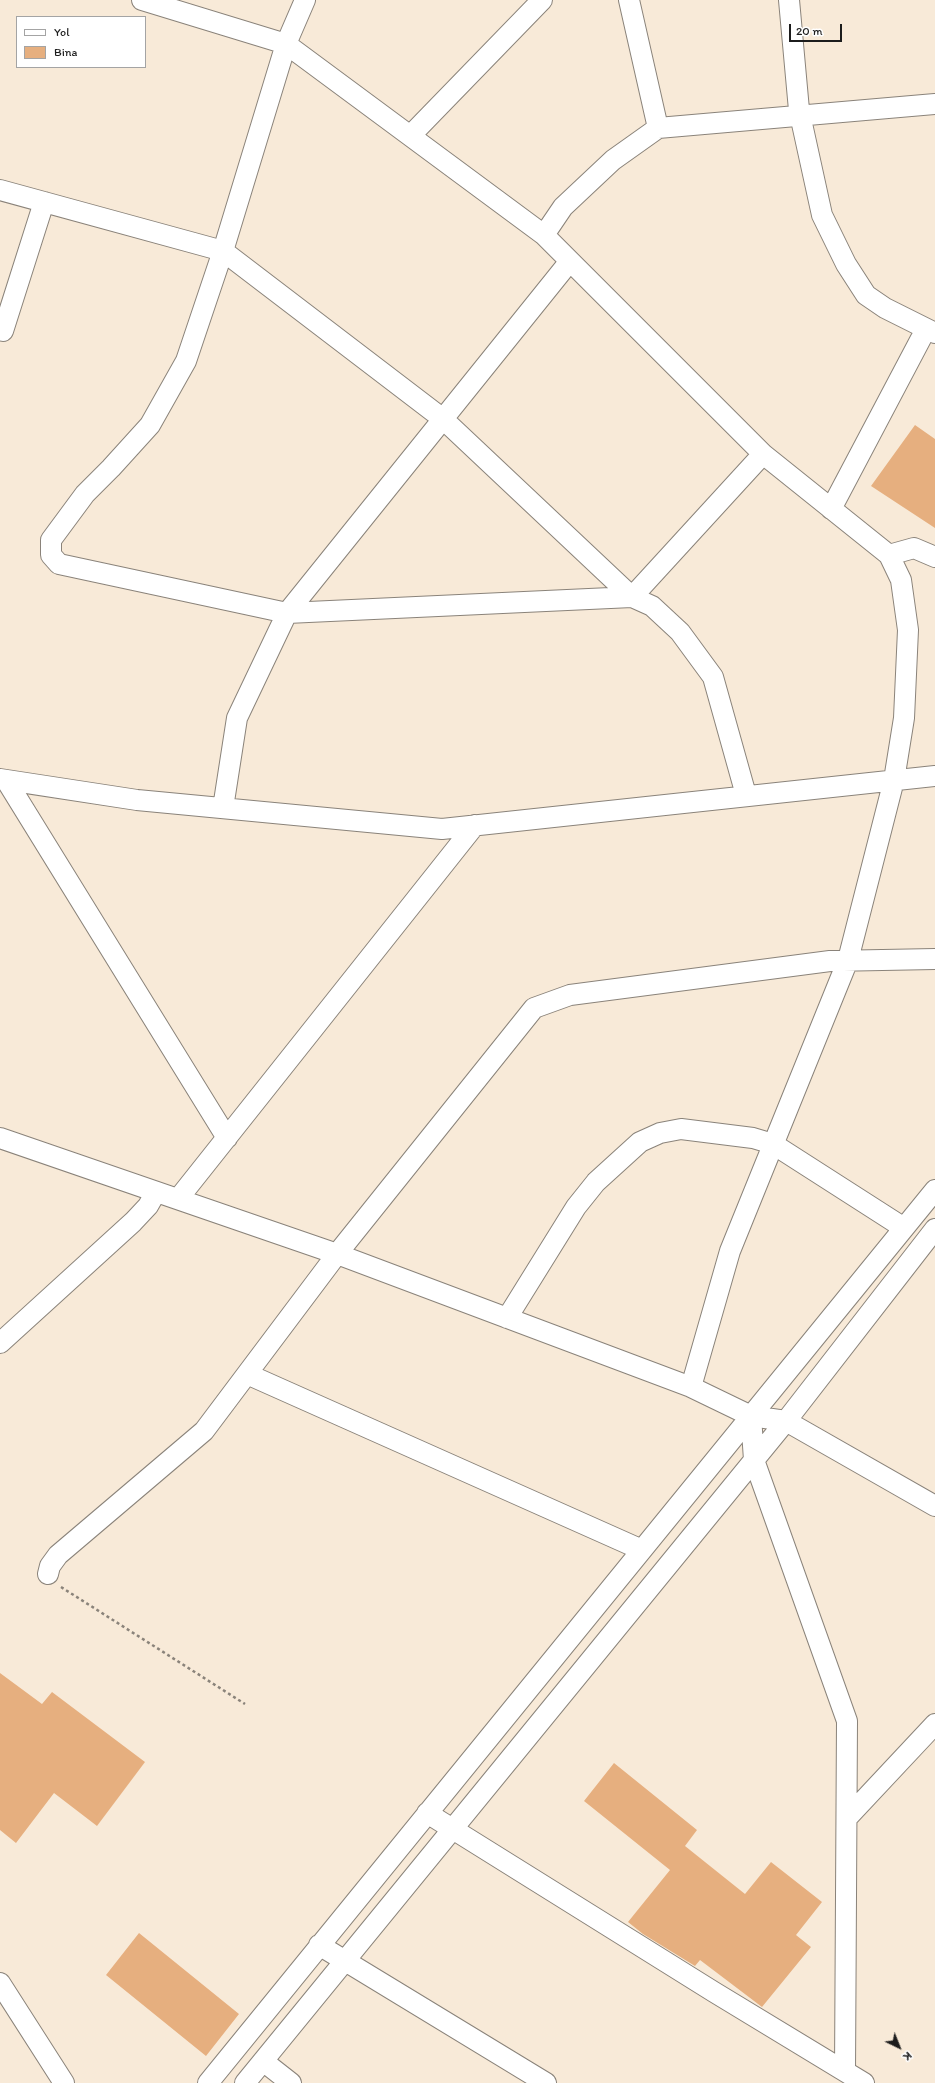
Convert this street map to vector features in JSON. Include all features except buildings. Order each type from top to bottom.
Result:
[{"type":"street","points":[[142,0],[286,44],[411,135],[544,235],[763,454],[889,555],[900,580],[908,630],[904,718],[894,780],[848,960],[730,1251],[691,1387]]},
{"type":"street","points":[[305,0],[286,44],[223,251],[186,361],[150,425],[85,494],[51,540],[50,555],[59,564],[287,613],[632,597],[763,454]]},
{"type":"street","points":[[411,135],[542,0]]},
{"type":"street","points":[[629,0],[658,128]]},
{"type":"street","points":[[789,0],[800,115],[822,215],[846,264],[866,295],[885,308],[931,331],[831,508]]},
{"type":"street","points":[[544,235],[563,207],[612,160],[658,128],[935,104]]},
{"type":"street","points":[[0,190],[223,251],[443,419],[632,597],[652,606],[680,632],[713,677],[746,795]]},
{"type":"street","points":[[3,331],[44,202]]},
{"type":"street","points":[[222,808],[237,718],[287,613],[570,261]]},
{"type":"street","points":[[889,555],[914,548],[935,557]]},
{"type":"street","points":[[3,780],[137,800],[442,829],[746,795],[935,776]]},
{"type":"street","points":[[3,780],[227,1138]]},
{"type":"street","points":[[178,1199],[475,825]]},
{"type":"street","points":[[48,1574],[50,1566],[58,1555],[204,1431],[337,1254],[534,1008],[570,995],[830,961],[935,959]]},
{"type":"street","points":[[507,1318],[576,1207],[596,1182],[640,1142],[660,1132],[681,1129],[753,1138],[773,1144],[904,1228]]},
{"type":"street","points":[[0,1138],[337,1254],[691,1387],[751,1416],[786,1421],[934,1504]]},
{"type":"street","points":[[208,2083],[935,1190]]},
{"type":"street","points":[[0,1343],[133,1222],[148,1206],[156,1192]]},
{"type":"street","points":[[245,2083],[786,1421],[935,1229]]},
{"type":"street","points":[[247,1374],[642,1550]]},
{"type":"street","points":[[751,1416],[754,1460],[847,1721],[845,2071]]},
{"type":"street","points":[[847,1818],[935,1724]]},
{"type":"street","points":[[427,1813],[864,2083]]},
{"type":"street","points":[[319,1945],[546,2083]]},
{"type":"street","points":[[0,1983],[64,2083]]},
{"type":"street","points":[[263,2061],[291,2083]]},
{"type":"path","points":[[48,1574],[58,1585],[246,1704]]}]
